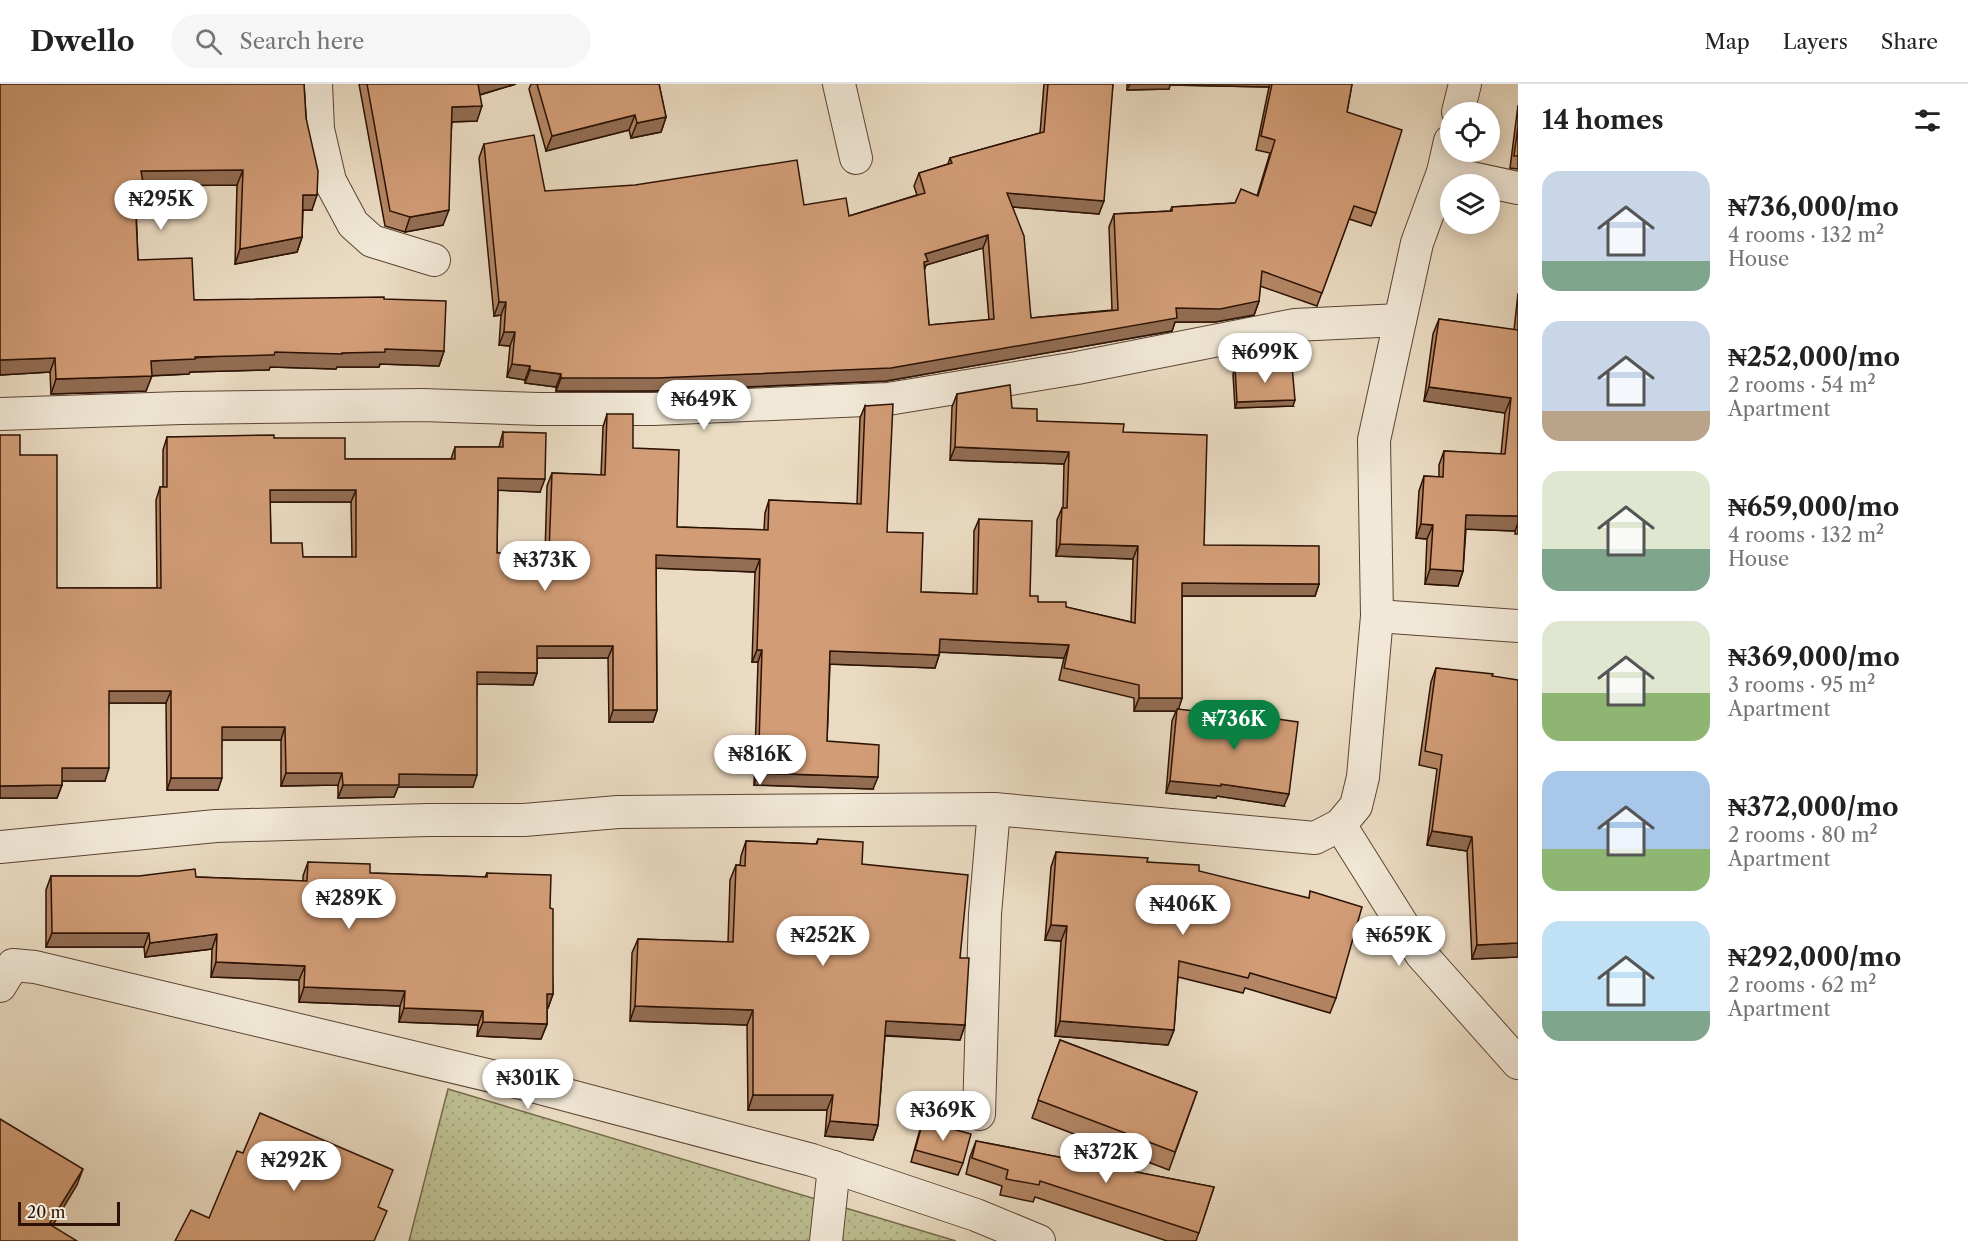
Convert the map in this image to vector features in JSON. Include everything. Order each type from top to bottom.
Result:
[{"type":"street","points":[[316,84],[318,129],[330,181],[353,224],[372,241],[434,260]]},
{"type":"street","points":[[839,84],[856,158]]},
{"type":"street","points":[[1460,102],[1465,84]]},
{"type":"street","points":[[0,847],[216,826],[428,820],[524,820],[618,812],[994,809],[1315,838],[1340,825],[1356,806],[1363,777],[1377,616],[1374,440],[1418,243],[1445,162]]},
{"type":"street","points":[[1443,172],[1518,188]]},
{"type":"street","points":[[0,414],[181,408],[422,405],[539,409],[653,409],[888,399],[1077,368],[1295,325],[1400,320]]},
{"type":"street","points":[[1377,616],[1518,626]]},
{"type":"street","points":[[979,1114],[985,914],[994,809]]},
{"type":"street","points":[[1340,825],[1421,954],[1518,1063]]},
{"type":"street","points":[[0,986],[13,965],[35,967],[525,1084],[801,1156],[976,1215],[1039,1241]]},
{"type":"street","points":[[826,1241],[834,1167]]},
{"type":"green space","points":[[448,1089],[956,1241],[409,1241]]},
{"type":"building","points":[[0,84],[304,84],[306,118],[318,171],[317,195],[303,195],[302,237],[240,249],[243,170],[141,171],[145,193],[135,194],[138,260],[192,258],[194,300],[384,297],[384,299],[446,301],[444,351],[385,349],[385,352],[342,354],[275,352],[274,355],[195,357],[195,359],[151,361],[152,376],[56,379],[55,358],[0,360]]},
{"type":"building","points":[[367,84],[478,84],[482,106],[452,107],[449,210],[410,217],[390,211]]},
{"type":"building","points":[[537,84],[659,84],[666,117],[637,123],[635,115],[552,136]]},
{"type":"building","points":[[1048,84],[1113,84],[1104,201],[1007,193],[1024,236],[1031,318],[1118,310],[1114,214],[1172,211],[1172,207],[1235,203],[1241,189],[1258,196],[1275,140],[1261,136],[1272,84],[1352,84],[1347,112],[1402,130],[1376,213],[1354,206],[1322,293],[1262,271],[1259,301],[1220,309],[1176,308],[1177,318],[891,368],[657,378],[561,378],[561,374],[530,370],[530,366],[512,364],[515,332],[504,332],[506,302],[499,302],[484,144],[534,135],[545,191],[635,185],[797,160],[804,205],[846,198],[849,216],[925,193],[919,173],[952,163],[950,158],[1044,132]],"holes":[[[988,235],[994,319],[929,325],[924,262],[928,261],[925,254]]]},
{"type":"building","points":[[1518,126],[1518,156],[1514,156]]},
{"type":"building","points":[[1439,319],[1518,330],[1518,516],[1466,515],[1463,571],[1430,569],[1433,525],[1421,524],[1424,476],[1443,477],[1444,451],[1505,454],[1511,398],[1429,387]]},
{"type":"building","points":[[1292,366],[1295,400],[1237,402],[1235,368]]},
{"type":"building","points":[[1010,385],[1012,408],[1037,409],[1037,421],[1124,424],[1123,432],[1207,435],[1204,545],[1319,546],[1319,584],[1182,583],[1182,698],[1139,698],[1139,685],[1064,668],[1069,645],[940,639],[939,655],[830,651],[827,741],[879,745],[878,777],[758,773],[762,650],[757,650],[760,559],[656,555],[657,710],[613,710],[613,646],[537,646],[537,673],[477,672],[477,775],[399,774],[399,785],[343,785],[342,773],[286,773],[285,727],[222,727],[222,778],[171,778],[171,691],[109,691],[109,768],[62,768],[62,785],[0,786],[0,435],[20,435],[20,455],[57,455],[57,588],[161,588],[160,487],[167,487],[167,437],[274,435],[274,438],[345,438],[345,459],[455,459],[455,447],[503,447],[503,432],[546,433],[545,479],[498,478],[497,553],[549,553],[552,473],[605,475],[607,414],[633,414],[633,448],[679,450],[677,527],[768,530],[769,500],[861,504],[865,406],[893,404],[887,532],[923,533],[921,592],[977,594],[979,519],[1032,521],[1030,596],[1038,596],[1038,602],[1066,602],[1066,607],[1135,623],[1138,546],[1060,544],[1062,508],[1067,508],[1069,452],[955,447],[957,394]],"holes":[[[270,490],[356,490],[356,557],[303,557],[302,543],[271,543]]]},
{"type":"building","points":[[1436,668],[1493,674],[1492,676],[1518,680],[1518,943],[1477,945],[1472,837],[1432,831],[1442,755],[1425,751]]},
{"type":"building","points":[[1177,709],[1241,716],[1241,714],[1298,722],[1289,794],[1221,784],[1221,786],[1170,781]]},
{"type":"building","points":[[818,839],[863,842],[862,864],[968,875],[960,958],[969,958],[965,1025],[886,1021],[878,1125],[830,1121],[833,1095],[753,1095],[753,1010],[635,1006],[638,939],[733,942],[736,865],[745,866],[746,841],[817,844]]},
{"type":"building","points":[[1056,852],[1148,858],[1147,862],[1199,865],[1199,871],[1309,898],[1310,891],[1362,907],[1336,998],[1250,973],[1248,978],[1179,961],[1174,1030],[1060,1021],[1067,926],[1051,925]]},
{"type":"building","points":[[308,862],[370,864],[370,873],[487,877],[487,873],[551,875],[553,994],[547,994],[547,1024],[483,1022],[483,1011],[404,1008],[405,991],[304,987],[305,966],[216,962],[217,934],[150,943],[149,933],[52,933],[51,876],[139,876],[195,869],[196,877],[307,881]]},
{"type":"building","points":[[1060,1040],[1197,1092],[1175,1152],[1038,1100]]},
{"type":"building","points":[[260,1113],[393,1170],[378,1207],[387,1211],[374,1241],[175,1241],[191,1210],[209,1218],[237,1151],[243,1153]]},
{"type":"building","points":[[0,1119],[83,1169],[49,1224],[77,1241],[0,1241]]},
{"type":"building","points":[[923,1121],[971,1134],[963,1163],[915,1150]]},
{"type":"building","points":[[976,1141],[1214,1187],[1199,1233],[1040,1181],[1039,1185],[1006,1179],[1008,1170],[972,1158]]}]
